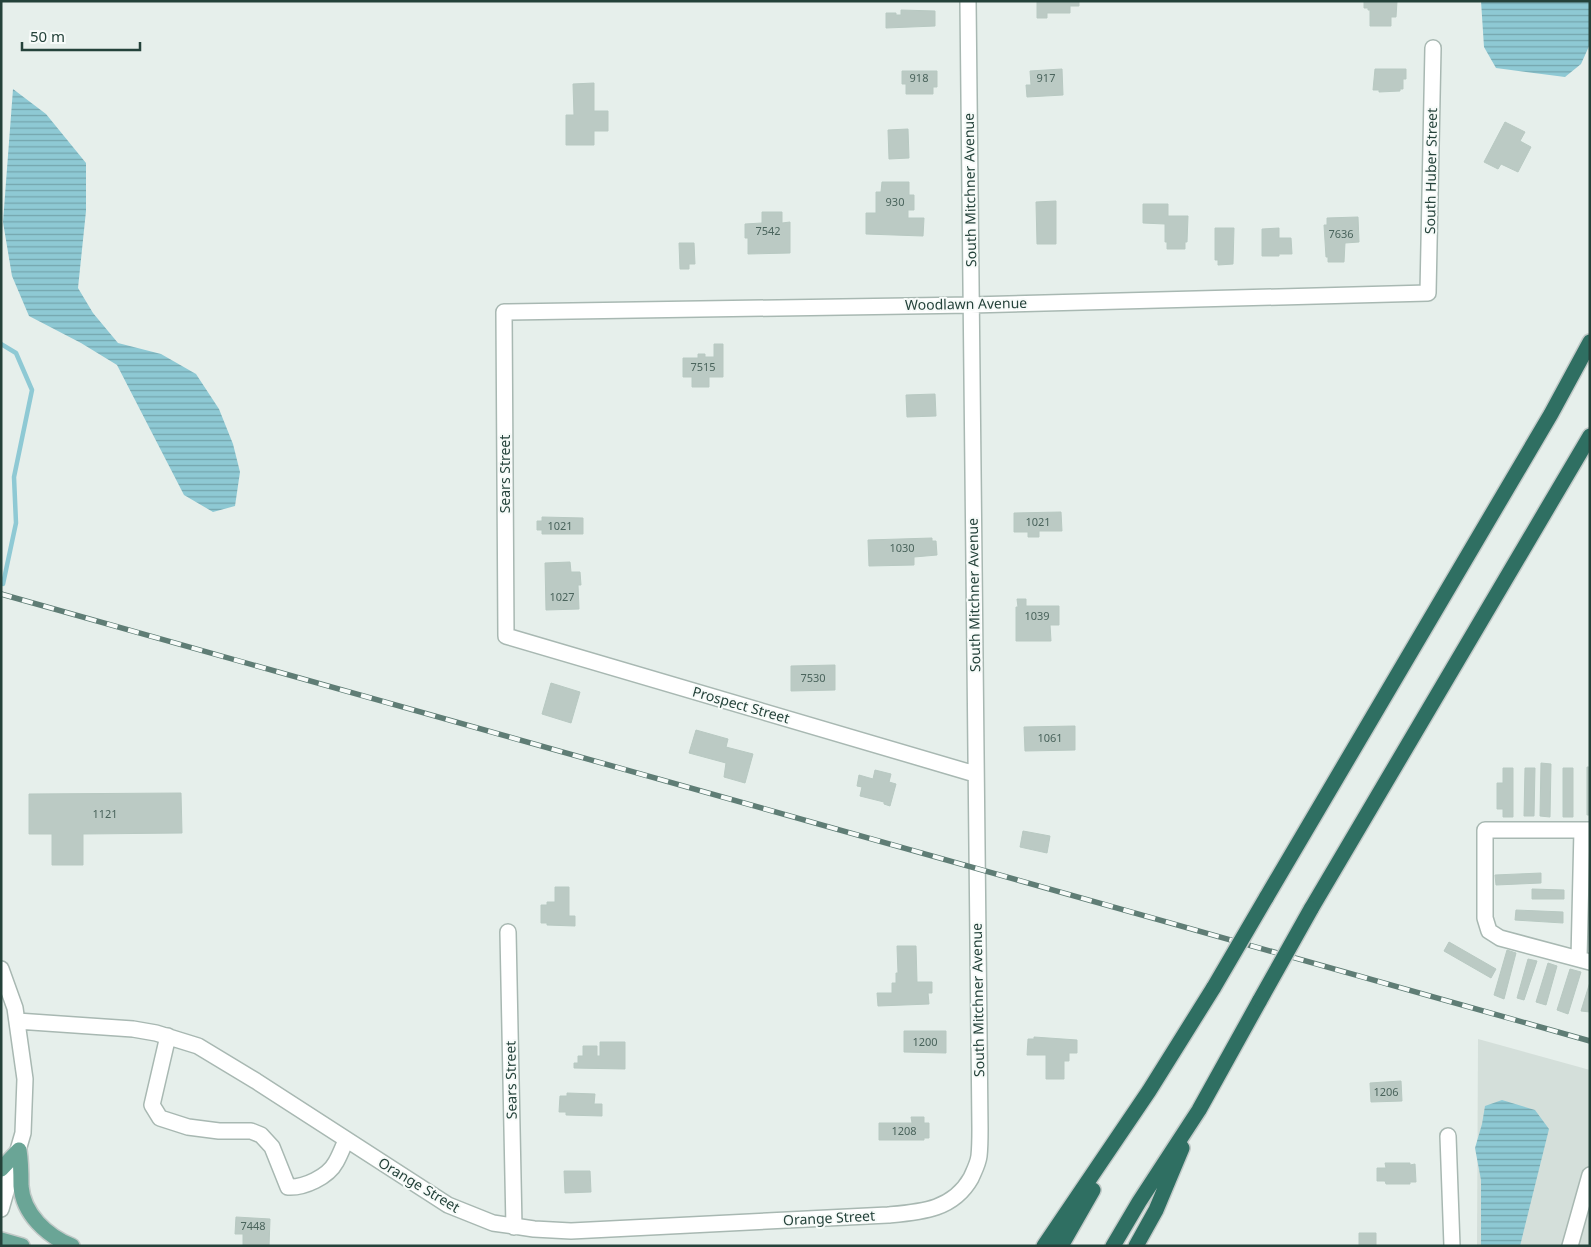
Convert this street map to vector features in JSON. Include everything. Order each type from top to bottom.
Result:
[{"type":"highway","points":[[1044,1246],[1149,1091],[1214,987],[1552,414],[1590,342]]},
{"type":"highway","points":[[1113,1246],[1139,1202],[1199,1110],[1311,909],[1590,436]]},
{"type":"highway","points":[[1061,1246],[1149,1091]]},
{"type":"highway","points":[[1136,1246],[1156,1210],[1199,1110]]},
{"type":"main road","points":[[1,1170],[19,1150]]},
{"type":"main road","points":[[19,1150],[22,1168],[21,1188],[30,1211],[45,1230],[72,1246]]},
{"type":"main road","points":[[1,1240],[22,1246]]},
{"type":"street","name":"South Mitchner Avenue","points":[[966,1186],[979,1158],[980,1129],[968,1]]},
{"type":"street","name":"South Huber Street","points":[[1428,294],[1434,48]]},
{"type":"street","name":"Woodlawn Avenue","points":[[504,312],[971,305],[1428,294]]},
{"type":"street","name":"Sears Street","points":[[504,312],[506,636]]},
{"type":"street","name":"Prospect Street","points":[[506,636],[975,774]]},
{"type":"street","points":[[1486,830],[1586,830],[1584,961],[1500,938],[1490,931],[1485,918],[1486,830]]},
{"type":"street","name":"Sears Street","points":[[508,932],[514,1227]]},
{"type":"street","points":[[1,969],[15,1008],[25,1079],[23,1133],[1,1209]]},
{"type":"street","name":"Orange Street","points":[[17,1021],[133,1029],[168,1036],[198,1046],[448,1206],[493,1223],[514,1227],[571,1231],[888,1215],[933,1209],[957,1196],[966,1186]]},
{"type":"street","points":[[168,1036],[152,1105],[160,1118],[188,1127],[219,1131],[251,1131],[261,1135],[272,1147],[288,1187],[298,1187],[318,1179],[336,1164],[346,1140]]},
{"type":"street","points":[[1448,1136],[1452,1246]]},
{"type":"street","points":[[1570,1246],[1590,1175]]},
{"type":"shaded area","points":[[1478,1039],[1590,1070],[1590,1246],[1477,1246]]},
{"type":"water","points":[[1481,1],[1590,1],[1590,44],[1581,64],[1565,77],[1496,68],[1484,47]]},
{"type":"water","points":[[13,89],[46,114],[86,163],[86,211],[78,288],[93,313],[118,343],[161,354],[196,374],[219,409],[233,444],[240,472],[235,506],[213,512],[184,495],[117,365],[81,343],[29,316],[12,276],[3,222]]},
{"type":"water","points":[[1502,1100],[1535,1110],[1549,1129],[1520,1246],[1481,1246],[1481,1180],[1475,1148],[1485,1106]]},
{"type":"building","points":[[1037,1],[1079,1],[1079,6],[1070,6],[1070,13],[1047,13],[1047,18],[1037,18]]},
{"type":"building","points":[[1364,1],[1397,1],[1396,17],[1391,17],[1391,26],[1370,26],[1370,10],[1364,8]]},
{"type":"building","points":[[901,10],[935,11],[935,26],[886,28],[886,13],[901,15]]},
{"type":"building","points":[[1062,69],[1063,95],[1027,97],[1026,85],[1031,85],[1030,71]]},
{"type":"building","points":[[1375,69],[1406,69],[1403,89],[1400,89],[1400,91],[1379,92],[1379,90],[1373,90]]},
{"type":"building","points":[[902,71],[937,71],[937,87],[933,87],[933,94],[906,94],[906,84],[902,84]]},
{"type":"building","points":[[594,83],[594,111],[608,111],[608,131],[594,131],[594,145],[566,145],[566,115],[574,115],[573,84]]},
{"type":"building","points":[[1505,122],[1525,132],[1520,141],[1531,147],[1518,172],[1501,164],[1498,169],[1484,162]]},
{"type":"building","points":[[908,129],[909,158],[889,159],[888,130]]},
{"type":"building","points":[[882,182],[909,182],[909,195],[914,195],[914,210],[908,210],[908,218],[924,218],[923,236],[866,234],[866,213],[876,213],[876,192],[881,192]]},
{"type":"building","points":[[1056,201],[1056,244],[1037,244],[1036,202]]},
{"type":"building","points":[[1143,204],[1168,204],[1168,216],[1188,216],[1185,249],[1167,249],[1165,224],[1143,223]]},
{"type":"building","points":[[762,212],[782,212],[782,223],[790,222],[790,253],[748,254],[748,238],[745,238],[745,224],[762,223]]},
{"type":"building","points":[[1358,217],[1359,242],[1345,243],[1344,262],[1328,262],[1324,225],[1327,225],[1327,218]]},
{"type":"building","points":[[1215,228],[1234,228],[1233,264],[1218,265],[1218,260],[1215,260]]},
{"type":"building","points":[[1279,228],[1279,238],[1291,238],[1292,254],[1262,256],[1262,229]]},
{"type":"building","points":[[679,243],[694,243],[695,264],[689,264],[689,269],[680,269]]},
{"type":"building","points":[[714,344],[723,344],[723,377],[709,377],[709,387],[692,387],[692,377],[683,377],[683,358],[698,358],[698,354],[705,354],[705,357],[714,357]]},
{"type":"building","points":[[935,394],[936,416],[907,417],[906,395]]},
{"type":"building","points":[[1061,512],[1062,531],[1039,531],[1039,537],[1028,537],[1028,532],[1014,532],[1014,513]]},
{"type":"building","points":[[542,517],[583,518],[583,534],[542,534],[542,530],[537,530],[537,521],[542,521]]},
{"type":"building","points":[[932,538],[932,541],[936,541],[937,555],[914,557],[914,565],[869,566],[868,540]]},
{"type":"building","points":[[570,562],[571,572],[580,572],[581,585],[578,585],[579,609],[546,610],[545,563]]},
{"type":"building","points":[[1017,599],[1026,599],[1026,606],[1059,606],[1059,625],[1050,625],[1051,641],[1016,641]]},
{"type":"building","points":[[835,665],[835,690],[791,691],[791,666]]},
{"type":"building","points":[[551,683],[580,692],[571,723],[542,714]]},
{"type":"building","points":[[1075,726],[1075,750],[1025,751],[1024,727]]},
{"type":"building","points":[[696,730],[728,739],[726,747],[753,754],[745,783],[724,777],[726,763],[689,753]]},
{"type":"building","points":[[1541,763],[1551,764],[1550,817],[1540,816]]},
{"type":"building","points":[[1587,767],[1590,767],[1590,815],[1587,815]]},
{"type":"building","points":[[1503,768],[1513,768],[1513,817],[1503,817],[1503,809],[1497,809],[1497,783],[1503,783]]},
{"type":"building","points":[[1525,768],[1535,768],[1534,816],[1524,816]]},
{"type":"building","points":[[1563,768],[1573,768],[1573,817],[1563,817]]},
{"type":"building","points":[[875,770],[891,774],[889,782],[896,784],[890,806],[884,804],[884,802],[860,796],[862,787],[857,786],[859,775],[873,779]]},
{"type":"building","points":[[181,793],[182,833],[83,834],[83,865],[52,865],[52,834],[29,834],[29,794]]},
{"type":"building","points":[[1023,831],[1050,836],[1047,853],[1020,847]]},
{"type":"building","points":[[1541,873],[1541,883],[1496,885],[1495,875]]},
{"type":"building","points":[[555,887],[569,887],[569,916],[575,916],[575,926],[541,923],[541,905],[547,905],[547,902],[555,902]]},
{"type":"building","points":[[1532,889],[1564,890],[1564,899],[1532,899]]},
{"type":"building","points":[[1516,910],[1563,912],[1563,923],[1515,920]]},
{"type":"building","points":[[1449,942],[1496,969],[1491,978],[1444,951]]},
{"type":"building","points":[[897,946],[916,946],[917,982],[932,982],[932,993],[928,993],[929,1004],[878,1006],[877,993],[892,993],[892,983],[896,983],[896,973],[898,973]]},
{"type":"building","points":[[1507,950],[1516,953],[1504,999],[1494,995]]},
{"type":"building","points":[[1528,959],[1537,961],[1524,1000],[1517,998]]},
{"type":"building","points":[[1548,963],[1557,966],[1546,1005],[1536,1002]]},
{"type":"building","points":[[1570,969],[1581,972],[1568,1014],[1557,1010]]},
{"type":"building","points":[[1590,982],[1590,1012],[1581,1011]]},
{"type":"building","points":[[904,1031],[946,1031],[946,1053],[904,1052]]},
{"type":"building","points":[[1034,1037],[1077,1040],[1077,1053],[1069,1053],[1069,1061],[1064,1061],[1064,1079],[1046,1079],[1046,1055],[1027,1055],[1028,1039],[1034,1039]]},
{"type":"building","points":[[600,1042],[625,1042],[625,1069],[574,1068],[574,1063],[578,1063],[578,1056],[583,1056],[583,1046],[597,1046],[597,1056],[600,1056]]},
{"type":"building","points":[[1401,1081],[1402,1101],[1371,1102],[1370,1083]]},
{"type":"building","points":[[567,1093],[595,1094],[594,1104],[602,1104],[602,1116],[566,1115],[566,1112],[559,1112],[560,1096],[567,1096]]},
{"type":"building","points":[[911,1117],[924,1117],[924,1123],[929,1123],[929,1138],[924,1138],[924,1140],[879,1140],[879,1123],[912,1123]]},
{"type":"building","points":[[1385,1163],[1415,1164],[1416,1182],[1410,1182],[1410,1184],[1386,1184],[1385,1181],[1377,1181],[1377,1168],[1386,1168]]},
{"type":"building","points":[[564,1171],[590,1171],[591,1192],[565,1193]]},
{"type":"building","points":[[236,1217],[270,1219],[269,1246],[243,1246],[243,1234],[235,1234]]},
{"type":"building","points":[[1359,1233],[1376,1233],[1376,1246],[1359,1246]]},
{"type":"waterway","points":[[1,344],[16,353],[32,390],[14,477],[16,523],[3,584]]},
{"type":"railway","points":[[1,594],[1590,1041]]}]
